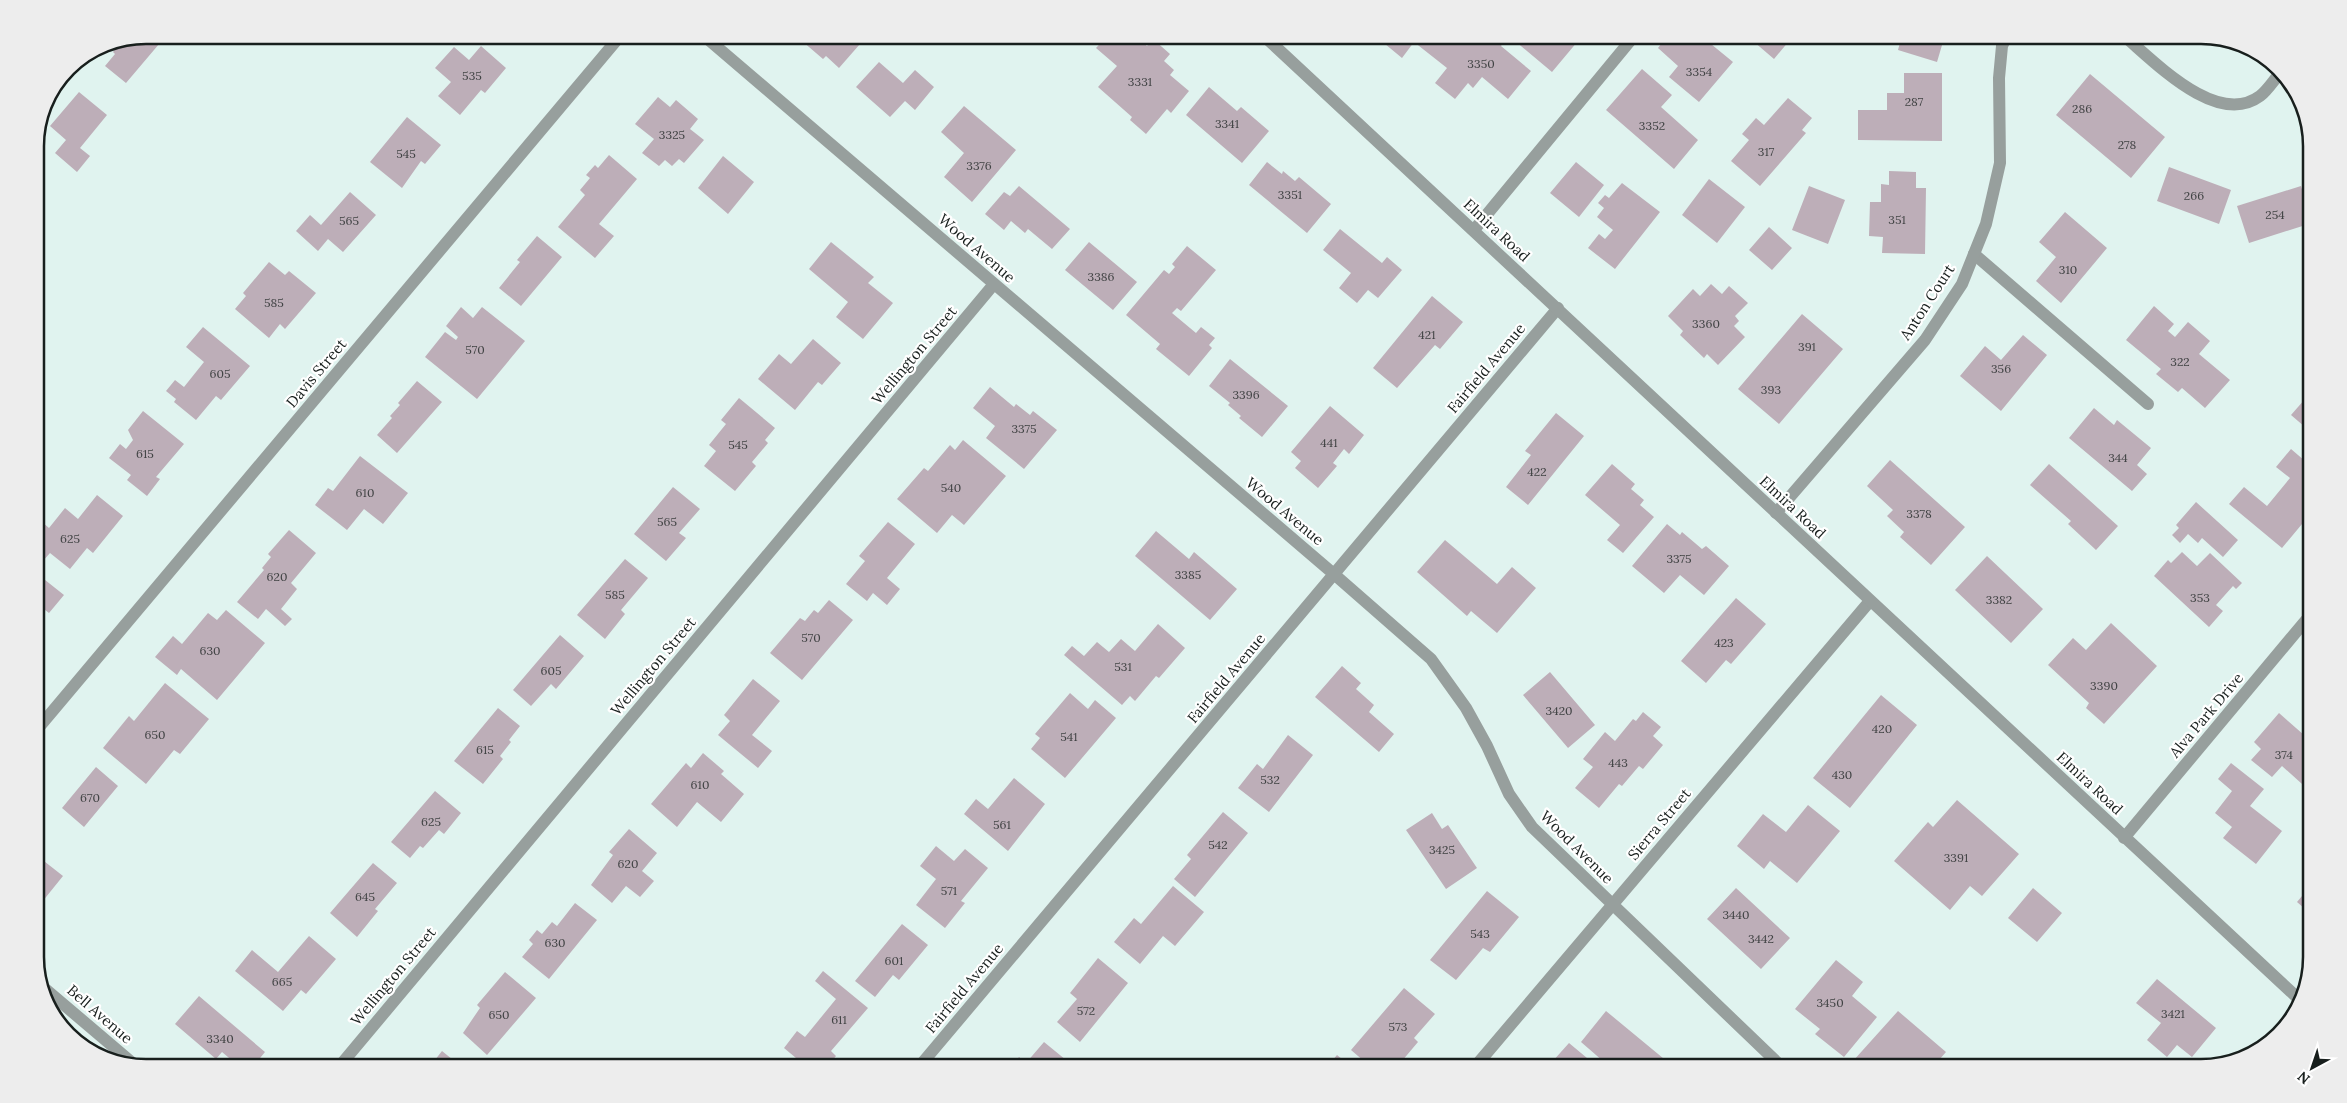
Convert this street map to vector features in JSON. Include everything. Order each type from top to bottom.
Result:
[{"type":"street","name":"Davis Street","points":[[44,721],[613,44]]},
{"type":"street","name":"Wood Avenue","points":[[714,44],[1335,574],[1431,660],[1466,708],[1487,746],[1509,794],[1532,827],[1774,1059]]},
{"type":"street","name":"Elmira Road","points":[[1273,44],[2296,997]]},
{"type":"street","points":[[1474,230],[1628,44]]},
{"type":"street","name":"Anton Court","points":[[1776,513],[1925,340],[1962,284],[1986,224],[2000,163],[1999,78],[2003,44]]},
{"type":"street","points":[[2134,44],[2189,90],[2213,101],[2240,105],[2260,96],[2277,76]]},
{"type":"street","points":[[1974,254],[2148,404]]},
{"type":"street","name":"Wellington Street","points":[[346,1059],[994,284]]},
{"type":"street","name":"Fairfield Avenue","points":[[926,1059],[1558,308]]},
{"type":"street","name":"Sierra Street","points":[[1482,1059],[1870,601]]},
{"type":"street","name":"Alva Park Drive","points":[[2124,838],[2303,624]]},
{"type":"street","name":"Bell Avenue","points":[[49,992],[126,1057]]},
{"type":"building","points":[[159,44],[126,83],[105,66],[115,54],[113,52],[119,47]]},
{"type":"building","points":[[806,44],[860,44],[839,68],[826,56],[823,59]]},
{"type":"building","points":[[1100,44],[1145,44],[1147,46],[1149,44],[1159,44],[1170,54],[1164,61],[1174,70],[1170,75],[1189,91],[1171,113],[1167,109],[1146,134],[1130,120],[1132,117],[1098,87],[1117,66],[1096,48]]},
{"type":"building","points":[[1385,44],[1412,44],[1402,58]]},
{"type":"building","points":[[1417,44],[1502,44],[1501,46],[1531,71],[1508,99],[1482,77],[1473,88],[1468,83],[1455,99],[1435,83],[1447,68]]},
{"type":"building","points":[[1519,44],[1575,44],[1552,72]]},
{"type":"building","points":[[1661,44],[1711,44],[1733,62],[1699,102],[1669,77],[1678,66],[1658,48]]},
{"type":"building","points":[[1756,44],[1786,44],[1774,59]]},
{"type":"building","points":[[1900,44],[1942,44],[1937,62],[1898,50]]},
{"type":"building","points":[[481,46],[506,68],[485,93],[481,90],[460,115],[438,96],[451,82],[435,68],[454,47],[469,60]]},
{"type":"building","points":[[879,62],[903,83],[915,70],[934,87],[915,110],[905,101],[890,117],[856,87]]},
{"type":"building","points":[[1642,69],[1672,95],[1661,107],[1698,140],[1674,169],[1606,110]]},
{"type":"building","points":[[1904,73],[1942,73],[1942,141],[1858,140],[1858,110],[1887,110],[1887,93],[1904,93]]},
{"type":"building","points":[[2090,74],[2165,137],[2131,178],[2056,115]]},
{"type":"building","points":[[1209,87],[1237,111],[1241,107],[1269,131],[1242,163],[1186,115]]},
{"type":"building","points":[[79,92],[107,115],[80,148],[90,156],[77,172],[55,153],[66,140],[50,126]]},
{"type":"building","points":[[658,97],[670,107],[676,100],[698,119],[690,129],[704,140],[684,163],[679,159],[672,166],[665,160],[659,166],[642,153],[654,139],[635,124]]},
{"type":"building","points":[[1788,98],[1812,118],[1802,130],[1806,133],[1760,186],[1731,161],[1749,140],[1742,134],[1756,118],[1764,125]]},
{"type":"building","points":[[964,106],[1016,150],[972,202],[944,177],[964,153],[941,132]]},
{"type":"building","points":[[407,117],[441,145],[425,164],[421,161],[402,188],[370,162]]},
{"type":"building","points":[[609,155],[637,179],[599,224],[614,236],[595,258],[558,227],[585,195],[580,190],[590,178],[586,175],[595,165],[598,168]]},
{"type":"building","points":[[723,156],[754,182],[728,214],[698,188]]},
{"type":"building","points":[[1267,162],[1282,174],[1283,171],[1295,181],[1299,177],[1331,204],[1307,233],[1249,185]]},
{"type":"building","points":[[1576,162],[1604,185],[1579,217],[1550,193]]},
{"type":"building","points":[[2169,167],[2231,190],[2219,224],[2157,201]]},
{"type":"building","points":[[1889,171],[1916,172],[1916,188],[1926,188],[1925,254],[1882,253],[1883,237],[1869,236],[1870,202],[1881,202],[1881,184],[1889,185]]},
{"type":"building","points":[[1709,179],[1745,207],[1717,243],[1682,215]]},
{"type":"building","points":[[1622,183],[1660,212],[1615,269],[1588,248],[1599,234],[1605,239],[1613,230],[1597,217],[1604,208],[1598,203],[1605,195],[1609,198]]},
{"type":"building","points":[[1019,186],[1070,229],[1052,249],[1028,229],[1025,233],[1011,221],[1004,230],[985,214],[1004,192],[1010,196]]},
{"type":"building","points":[[1809,186],[1845,200],[1828,244],[1792,230]]},
{"type":"building","points":[[2301,186],[2303,193],[2303,226],[2249,243],[2237,206]]},
{"type":"building","points":[[350,192],[376,215],[343,252],[328,239],[318,251],[296,231],[310,215],[321,225]]},
{"type":"building","points":[[2065,212],[2107,248],[2061,303],[2036,281],[2056,257],[2039,242]]},
{"type":"building","points":[[1769,227],[1792,248],[1772,270],[1749,250]]},
{"type":"building","points":[[1340,229],[1382,263],[1387,257],[1402,270],[1378,298],[1368,290],[1357,303],[1339,288],[1351,273],[1323,250]]},
{"type":"building","points":[[537,236],[562,257],[521,306],[499,288],[520,262],[517,260]]},
{"type":"building","points":[[831,242],[874,277],[868,283],[893,303],[863,339],[836,317],[848,302],[809,269]]},
{"type":"building","points":[[1089,242],[1137,282],[1113,310],[1065,270]]},
{"type":"building","points":[[1187,246],[1216,270],[1181,311],[1177,308],[1172,313],[1196,333],[1201,327],[1215,338],[1209,345],[1212,348],[1189,376],[1156,349],[1160,344],[1126,315],[1164,270],[1169,274],[1175,267],[1172,264]]},
{"type":"building","points":[[269,262],[285,275],[289,271],[316,293],[285,329],[280,324],[269,338],[235,309],[246,296],[243,293]]},
{"type":"building","points":[[1711,284],[1722,294],[1729,286],[1748,303],[1735,316],[1739,321],[1734,326],[1745,337],[1718,365],[1707,354],[1704,358],[1680,335],[1683,331],[1668,316],[1693,289],[1700,296]]},
{"type":"building","points":[[1432,296],[1463,322],[1440,349],[1435,345],[1397,388],[1373,368]]},
{"type":"building","points":[[2154,306],[2174,324],[2168,331],[2175,337],[2188,322],[2210,341],[2199,354],[2230,380],[2205,408],[2182,388],[2178,392],[2156,374],[2161,369],[2126,340]]},
{"type":"building","points":[[461,307],[473,318],[482,307],[525,341],[477,399],[425,357],[445,332],[456,340],[458,337],[446,326]]},
{"type":"building","points":[[1802,314],[1843,349],[1779,424],[1738,389]]},
{"type":"building","points":[[203,327],[250,366],[221,400],[216,396],[196,420],[174,402],[176,399],[166,391],[175,380],[184,387],[204,362],[186,347]]},
{"type":"building","points":[[2023,335],[2047,355],[2001,411],[1960,376],[1985,346],[2001,360]]},
{"type":"building","points":[[813,339],[841,363],[822,385],[818,382],[795,410],[758,379],[779,354],[791,364]]},
{"type":"building","points":[[1230,359],[1288,406],[1262,437],[1239,418],[1241,416],[1228,405],[1230,403],[1209,386]]},
{"type":"building","points":[[417,381],[442,402],[397,453],[377,435],[392,418],[390,416],[400,405],[398,403]]},
{"type":"building","points":[[990,387],[1014,407],[1016,404],[1030,415],[1033,411],[1057,430],[1024,469],[986,438],[995,426],[973,408]]},
{"type":"building","points":[[739,398],[775,428],[765,440],[768,443],[752,462],[756,466],[735,491],[704,466],[716,451],[709,445],[726,424],[721,420]]},
{"type":"building","points":[[2303,401],[2303,425],[2291,415]]},
{"type":"building","points":[[1330,406],[1364,435],[1349,454],[1344,449],[1333,463],[1337,466],[1318,488],[1295,468],[1301,461],[1291,452]]},
{"type":"building","points":[[2094,408],[2114,425],[2117,420],[2151,448],[2137,465],[2147,474],[2132,491],[2069,438]]},
{"type":"building","points":[[143,411],[184,444],[156,477],[160,479],[147,496],[127,480],[131,475],[109,458],[120,444],[126,449],[133,440],[128,430]]},
{"type":"building","points":[[1556,413],[1584,436],[1528,505],[1506,487],[1531,455],[1525,451]]},
{"type":"building","points":[[963,440],[1006,476],[964,525],[952,515],[937,533],[897,499],[924,468],[928,471],[950,445],[955,450]]},
{"type":"building","points":[[2291,449],[2303,459],[2303,523],[2282,548],[2229,504],[2244,487],[2267,506],[2290,478],[2276,467]]},
{"type":"building","points":[[360,456],[408,493],[383,524],[364,509],[347,530],[315,505],[328,488],[333,491]]},
{"type":"building","points":[[1890,460],[1965,527],[1931,565],[1900,537],[1904,532],[1887,516],[1893,510],[1867,486]]},
{"type":"building","points":[[1612,464],[1635,484],[1631,489],[1644,500],[1640,505],[1654,517],[1623,553],[1607,540],[1620,525],[1585,495]]},
{"type":"building","points":[[2049,464],[2118,526],[2096,550],[2068,524],[2071,521],[2030,485]]},
{"type":"building","points":[[673,487],[700,509],[679,533],[686,538],[666,561],[634,534]]},
{"type":"building","points":[[97,495],[123,516],[93,553],[87,548],[70,569],[50,553],[44,560],[44,524],[49,528],[65,508],[78,519]]},
{"type":"building","points":[[2196,502],[2238,540],[2223,557],[2202,538],[2198,543],[2188,534],[2180,543],[2172,535],[2179,528],[2176,525]]},
{"type":"building","points":[[888,522],[915,544],[887,578],[900,589],[887,605],[873,593],[867,601],[846,584],[865,561],[859,556]]},
{"type":"building","points":[[1667,524],[1680,535],[1682,532],[1702,549],[1706,546],[1729,566],[1704,595],[1680,575],[1664,593],[1632,566]]},
{"type":"building","points":[[289,530],[316,553],[291,583],[297,589],[281,609],[292,619],[285,626],[266,609],[258,619],[237,602],[264,570],[262,568],[271,557],[268,554]]},
{"type":"building","points":[[1156,531],[1189,559],[1194,552],[1237,589],[1210,620],[1135,556]]},
{"type":"building","points":[[1445,540],[1497,584],[1512,567],[1536,588],[1497,633],[1471,611],[1467,616],[1417,572]]},
{"type":"building","points":[[2182,552],[2197,566],[2210,553],[2242,583],[2236,589],[2233,586],[2216,605],[2223,611],[2209,627],[2154,576],[2168,560],[2171,563]]},
{"type":"building","points":[[1987,556],[2043,609],[2011,643],[1955,590]]},
{"type":"building","points":[[625,559],[648,578],[621,610],[625,614],[605,639],[577,615]]},
{"type":"building","points":[[44,579],[64,595],[49,613],[44,609]]},
{"type":"building","points":[[1736,598],[1766,624],[1731,664],[1726,660],[1706,683],[1681,661]]},
{"type":"building","points":[[829,600],[853,620],[802,680],[770,653],[800,618],[805,621],[814,610],[818,613]]},
{"type":"building","points":[[226,610],[265,643],[217,700],[181,669],[177,675],[155,657],[173,636],[182,644],[208,613],[217,620]]},
{"type":"building","points":[[2111,623],[2157,666],[2104,724],[2086,708],[2089,703],[2048,665],[2073,638],[2086,650]]},
{"type":"building","points":[[1158,624],[1185,648],[1159,678],[1156,676],[1135,701],[1130,696],[1122,705],[1064,655],[1072,646],[1084,656],[1097,642],[1109,652],[1121,639],[1135,651]]},
{"type":"building","points":[[560,635],[584,656],[556,689],[551,684],[531,706],[513,690]]},
{"type":"building","points":[[1342,666],[1361,683],[1356,689],[1374,705],[1369,712],[1394,734],[1379,752],[1315,697]]},
{"type":"building","points":[[1550,672],[1595,725],[1568,748],[1523,695]]},
{"type":"building","points":[[753,679],[780,701],[752,735],[772,751],[758,768],[718,735],[730,721],[724,715]]},
{"type":"building","points":[[165,683],[209,719],[180,754],[174,750],[146,784],[103,748],[129,716],[134,721]]},
{"type":"building","points":[[1070,693],[1088,709],[1095,700],[1116,718],[1065,778],[1031,749],[1040,738],[1035,734]]},
{"type":"building","points":[[1881,695],[1917,725],[1850,808],[1813,778]]},
{"type":"building","points":[[498,708],[520,726],[500,756],[503,759],[483,784],[454,761]]},
{"type":"building","points":[[1643,712],[1661,727],[1653,736],[1663,745],[1643,769],[1639,766],[1622,786],[1619,784],[1599,808],[1575,788],[1593,767],[1583,759],[1605,732],[1615,741],[1633,719],[1636,721]]},
{"type":"building","points":[[2279,713],[2303,734],[2303,785],[2282,766],[2272,777],[2251,760],[2261,749],[2254,742]]},
{"type":"building","points":[[1288,735],[1313,755],[1269,812],[1238,788],[1257,764],[1263,769]]},
{"type":"building","points":[[703,753],[724,771],[721,774],[744,794],[721,822],[697,802],[677,827],[651,804],[686,763],[691,768]]},
{"type":"building","points":[[2231,763],[2264,789],[2250,806],[2282,831],[2256,864],[2223,838],[2232,827],[2215,813],[2232,791],[2218,779]]},
{"type":"building","points":[[96,767],[118,786],[84,827],[62,808]]},
{"type":"building","points":[[1014,778],[1045,804],[1008,851],[964,814],[976,799],[988,809]]},
{"type":"building","points":[[435,791],[461,813],[444,834],[439,830],[423,848],[420,846],[410,858],[391,842]]},
{"type":"building","points":[[1957,800],[2019,854],[1982,896],[1970,886],[1950,910],[1894,861],[1928,822],[1933,827]]},
{"type":"building","points":[[1808,805],[1840,831],[1797,883],[1770,861],[1764,869],[1737,846],[1763,814],[1786,832]]},
{"type":"building","points":[[1223,812],[1248,833],[1195,897],[1174,879],[1191,859],[1187,855]]},
{"type":"building","points":[[1432,813],[1442,829],[1448,825],[1477,868],[1446,889],[1406,830]]},
{"type":"building","points":[[629,829],[657,853],[642,871],[654,881],[640,897],[626,886],[612,903],[591,885],[613,855],[609,852]]},
{"type":"building","points":[[936,846],[954,861],[965,849],[988,868],[961,901],[965,903],[945,928],[916,905],[936,879],[920,866]]},
{"type":"building","points":[[44,861],[63,876],[44,900]]},
{"type":"building","points":[[373,863],[397,883],[375,909],[378,911],[357,937],[330,913]]},
{"type":"building","points":[[1173,886],[1204,912],[1175,946],[1163,936],[1140,964],[1114,942],[1134,918],[1141,924]]},
{"type":"building","points":[[1736,888],[1790,938],[1761,969],[1707,919]]},
{"type":"building","points":[[2033,888],[2062,913],[2037,942],[2008,918]]},
{"type":"building","points":[[1487,891],[1519,917],[1490,952],[1483,948],[1456,980],[1430,960]]},
{"type":"building","points":[[2303,895],[2303,907],[2297,902]]},
{"type":"building","points":[[575,903],[597,920],[549,979],[522,957],[533,944],[529,940],[537,930],[542,934],[552,922],[557,926]]},
{"type":"building","points":[[902,924],[928,945],[899,980],[893,975],[875,997],[855,981]]},
{"type":"building","points":[[309,936],[336,959],[306,994],[301,990],[283,1011],[235,971],[252,950],[278,972]]},
{"type":"building","points":[[1098,958],[1128,983],[1080,1042],[1057,1022],[1077,999],[1070,993]]},
{"type":"building","points":[[1836,960],[1863,982],[1852,996],[1877,1017],[1844,1057],[1815,1034],[1820,1029],[1795,1009]]},
{"type":"building","points":[[823,971],[868,1008],[831,1051],[836,1056],[834,1059],[797,1059],[784,1048],[797,1031],[805,1037],[836,999],[815,981]]},
{"type":"building","points":[[505,972],[536,998],[487,1055],[463,1033],[480,1008],[477,1005]]},
{"type":"building","points":[[2157,979],[2216,1028],[2192,1057],[2177,1045],[2167,1057],[2147,1040],[2161,1023],[2136,1003]]},
{"type":"building","points":[[1404,988],[1435,1014],[1414,1038],[1418,1042],[1404,1059],[1362,1059],[1351,1050]]},
{"type":"building","points":[[199,996],[265,1052],[259,1059],[230,1059],[222,1052],[216,1059],[175,1024]]},
{"type":"building","points":[[1606,1011],[1664,1059],[1601,1059],[1581,1042]]},
{"type":"building","points":[[1898,1011],[1946,1052],[1940,1059],[1855,1059]]},
{"type":"building","points":[[1044,1042],[1065,1059],[1029,1059]]},
{"type":"building","points":[[1569,1043],[1588,1059],[1555,1059]]},
{"type":"building","points":[[442,1051],[452,1059],[436,1059]]},
{"type":"building","points":[[1337,1055],[1342,1059],[1334,1059]]}]
